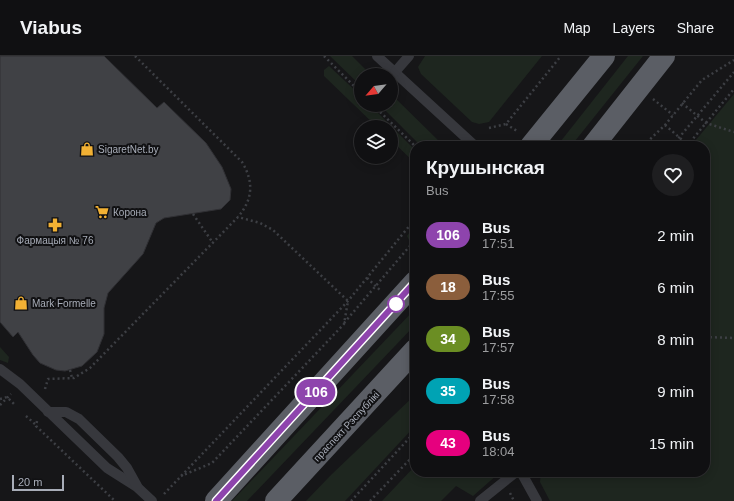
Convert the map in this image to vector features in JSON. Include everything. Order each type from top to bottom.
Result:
[{"type":"highway","points":[[525,139],[604,56]]},
{"type":"highway","points":[[597,141],[664,56]]},
{"type":"highway","points":[[216,501],[410,288]]},
{"type":"highway","name":"праспект Рэспублікі","points":[[276,501],[410,355]]},
{"type":"lane","points":[[377,56],[390,68]]},
{"type":"lane","points":[[398,69],[409,56]]},
{"type":"lane","points":[[398,75],[470,141]]},
{"type":"lane","points":[[0,369],[16,381],[44,413],[106,468],[137,487],[152,501]]},
{"type":"lane","points":[[44,413],[66,412],[79,419],[118,457],[127,468],[137,487]]},
{"type":"lane","points":[[480,501],[510,477]]},
{"type":"lane","points":[[524,477],[536,501]]},
{"type":"path","points":[[45,390],[48,379],[72,378],[90,368],[238,217],[248,202],[251,192],[248,172],[242,162],[135,56]]},
{"type":"path","points":[[324,56],[354,86]]},
{"type":"path","points":[[489,128],[506,124],[561,56]]},
{"type":"path","points":[[648,141],[665,125],[702,80],[734,60]]},
{"type":"path","points":[[676,141],[734,72]]},
{"type":"path","points":[[639,88],[673,115]]},
{"type":"path","points":[[692,141],[734,89]]},
{"type":"path","points":[[682,104],[706,123],[734,132]]},
{"type":"path","points":[[380,112],[410,141]]},
{"type":"path","points":[[506,124],[525,139]]},
{"type":"path","points":[[665,125],[682,141]]},
{"type":"path","points":[[193,214],[213,242]]},
{"type":"path","points":[[238,217],[260,223],[274,230],[348,302]]},
{"type":"path","points":[[164,494],[348,302],[410,225]]},
{"type":"path","points":[[181,476],[212,463],[344,324],[410,247]]},
{"type":"path","points":[[344,324],[348,302]]},
{"type":"path","points":[[710,337],[734,338]]},
{"type":"path","points":[[70,370],[72,378]]},
{"type":"path","points":[[0,399],[7,397],[14,404]]},
{"type":"path","points":[[36,426],[44,413]]},
{"type":"path","points":[[26,416],[115,501]]},
{"type":"path","points":[[351,501],[410,437]]},
{"type":"path","points":[[370,501],[410,459]]},
{"type":"shaded area","points":[[330,56],[352,56],[364,68],[354,68],[354,79]]},
{"type":"shaded area","points":[[425,56],[542,56],[489,122],[479,124],[472,122],[421,74],[418,67]]},
{"type":"shaded area","points":[[628,56],[643,56],[575,141],[561,141]]},
{"type":"shaded area","points":[[329,66],[354,89],[354,105],[324,76],[324,70]]},
{"type":"shaded area","points":[[734,94],[734,501],[550,501],[540,482],[540,477],[710,477],[710,141],[695,141]]},
{"type":"shaded area","points":[[398,101],[439,141],[416,141],[398,123],[398,120],[395,120],[387,112],[398,112]]},
{"type":"shaded area","points":[[361,112],[377,112],[385,120],[370,120]]},
{"type":"shaded area","points":[[398,133],[410,145],[410,158],[398,147]]},
{"type":"shaded area","points":[[410,232],[410,242],[407,236]]},
{"type":"shaded area","points":[[410,314],[410,330],[247,501],[232,501]]},
{"type":"shaded area","points":[[0,347],[9,357],[8,363],[0,360]]},
{"type":"shaded area","points":[[410,400],[410,431],[345,501],[306,501]]},
{"type":"shaded area","points":[[410,471],[410,477],[495,477],[473,496],[456,486],[441,501],[382,501]]},
{"type":"building","name":"Корона","points":[[0,56],[104,56],[157,108],[164,102],[206,143],[222,167],[231,189],[230,200],[221,209],[164,218],[156,223],[143,254],[108,293],[104,308],[104,334],[97,352],[82,366],[65,371],[56,370],[40,363],[18,332],[13,337],[0,322]]},
{"type":"bus line","name":"106","points":[[216,501],[410,288]]},
{"type":"place","name":"SigaretNet.by","points":[[87,149]]},
{"type":"place","name":"Корона","points":[[102,212]]},
{"type":"place","name":"Фармацыя № 76","points":[[55,225]]},
{"type":"place","name":"Mark Formelle","points":[[21,303]]}]
